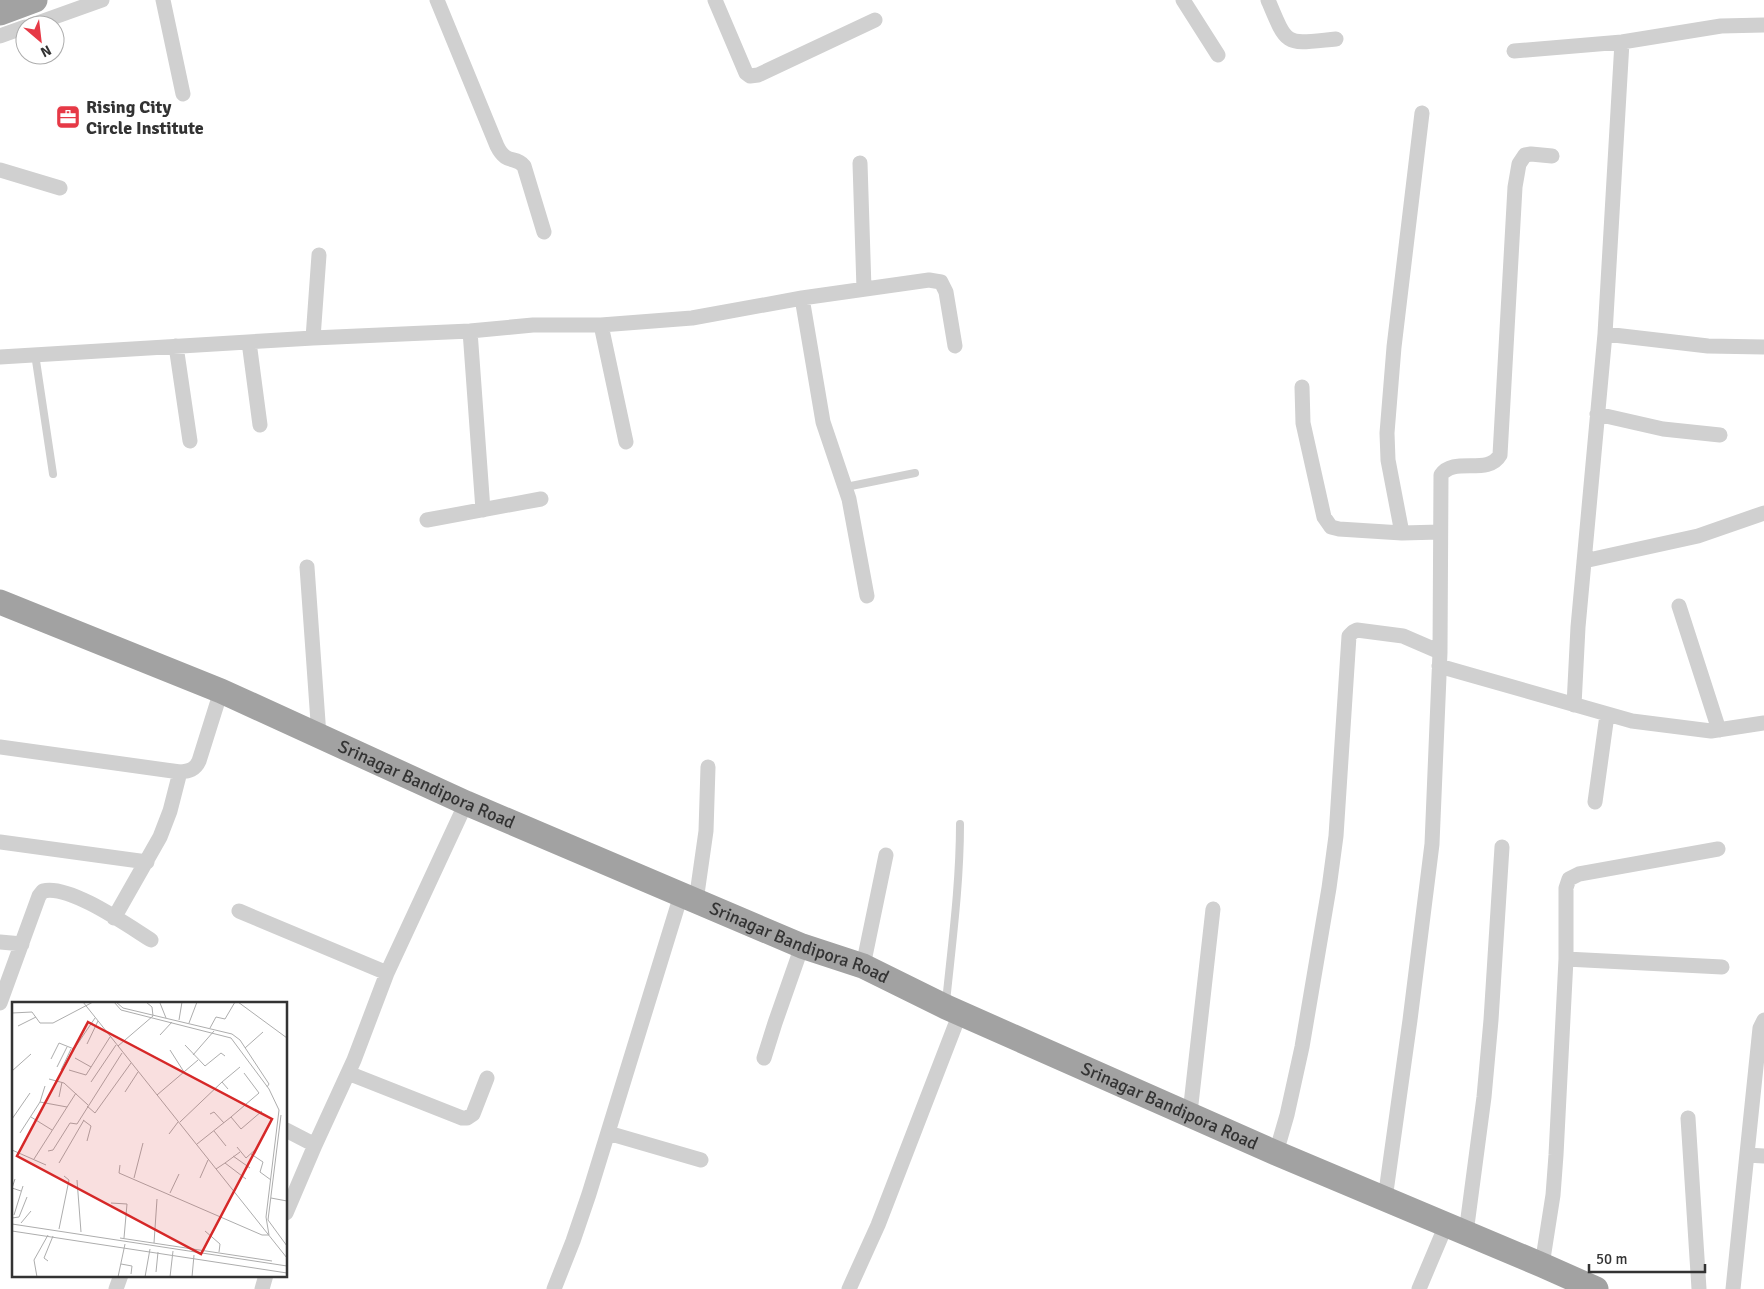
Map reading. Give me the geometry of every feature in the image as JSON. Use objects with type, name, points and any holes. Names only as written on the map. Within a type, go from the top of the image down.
[{"type":"highway","points":[[0,13],[35,0]]},
{"type":"highway","name":"Srinagar Bandipora Road","points":[[0,602],[221,691],[466,803],[688,898],[802,946],[863,966],[953,1010],[1190,1113],[1276,1153],[1596,1289]]},
{"type":"street","points":[[60,15],[102,0]]},
{"type":"street","points":[[163,0],[184,94]]},
{"type":"street","points":[[437,0],[499,151],[506,158],[521,162],[524,166],[544,232]]},
{"type":"street","points":[[715,0],[746,73],[750,76],[758,75],[875,20]]},
{"type":"street","points":[[1183,0],[1218,55]]},
{"type":"street","points":[[1268,0],[1278,25],[1287,39],[1298,43],[1336,40]]},
{"type":"street","points":[[1514,50],[1622,42],[1721,26],[1764,25]]},
{"type":"street","points":[[0,36],[15,31]]},
{"type":"street","points":[[1574,705],[1578,627],[1604,334],[1622,42]]},
{"type":"street","points":[[1402,533],[1388,460],[1387,433],[1394,346],[1422,113]]},
{"type":"street","points":[[1385,1199],[1432,844],[1439,659],[1441,475],[1451,467],[1490,464],[1500,455],[1515,186],[1519,164],[1525,155],[1552,156]]},
{"type":"street","points":[[860,163],[864,290]]},
{"type":"street","points":[[0,170],[60,188]]},
{"type":"street","points":[[313,338],[319,255]]},
{"type":"street","points":[[0,357],[313,338],[470,331],[533,325],[601,324],[692,318],[802,298],[929,280],[941,282],[946,292],[955,346]]},
{"type":"street","points":[[802,298],[823,422],[846,487],[867,596]]},
{"type":"street","points":[[601,324],[626,442]]},
{"type":"street","points":[[470,331],[483,510]]},
{"type":"street","points":[[1604,334],[1708,346],[1764,347]]},
{"type":"street","points":[[249,342],[260,425]]},
{"type":"street","points":[[176,346],[190,441]]},
{"type":"street","points":[[1302,387],[1303,423],[1326,522],[1330,527],[1402,533],[1440,532]]},
{"type":"street","points":[[1597,414],[1663,430],[1720,435]]},
{"type":"street","points":[[427,520],[541,499]]},
{"type":"street","points":[[1584,561],[1698,536],[1764,513]]},
{"type":"street","points":[[307,567],[319,736]]},
{"type":"street","points":[[1679,606],[1718,730]]},
{"type":"street","points":[[1276,1153],[1287,1115],[1302,1047],[1329,888],[1336,836],[1349,636],[1353,632],[1357,630],[1395,635],[1413,640],[1439,659],[1607,715],[1666,726],[1702,730],[1718,730],[1764,723]]},
{"type":"street","points":[[0,747],[180,772],[191,770],[198,764],[221,691]]},
{"type":"street","points":[[1595,802],[1607,715]]},
{"type":"street","points":[[554,1289],[573,1242],[688,898],[706,831],[708,767]]},
{"type":"street","points":[[114,918],[160,838],[170,811],[180,772]]},
{"type":"street","points":[[288,1208],[348,1073],[387,973],[466,803]]},
{"type":"street","points":[[0,842],[147,862]]},
{"type":"street","points":[[1418,1289],[1456,1229],[1484,1097],[1502,847]]},
{"type":"street","points":[[1542,1265],[1553,1194],[1566,959],[1566,888],[1569,879],[1573,876],[1718,848]]},
{"type":"street","points":[[863,966],[886,855]]},
{"type":"street","points":[[0,1003],[39,896],[45,890],[60,891],[73,895],[151,940]]},
{"type":"street","points":[[1190,1113],[1213,908]]},
{"type":"street","points":[[239,911],[387,973]]},
{"type":"street","points":[[0,942],[22,944]]},
{"type":"street","points":[[764,1058],[802,946]]},
{"type":"street","points":[[1566,959],[1722,967]]},
{"type":"street","points":[[849,1289],[878,1225],[953,1010]]},
{"type":"street","points":[[1733,1289],[1760,1028],[1764,1020]]},
{"type":"street","points":[[348,1073],[462,1118],[467,1118],[473,1114],[487,1078]]},
{"type":"street","points":[[1688,1118],[1699,1289]]},
{"type":"street","points":[[288,1131],[315,1145]]},
{"type":"street","points":[[608,1133],[701,1160]]},
{"type":"street","points":[[1747,1155],[1764,1156]]},
{"type":"street","points":[[116,1289],[121,1276]]},
{"type":"street","points":[[262,1289],[266,1276]]},
{"type":"lane","points":[[35,354],[53,474]]},
{"type":"lane","points":[[846,487],[915,473]]},
{"type":"lane","points":[[953,1010],[960,824]]},
{"type":"place","name":"Rising City Circle Institute","points":[[68,117]]}]
